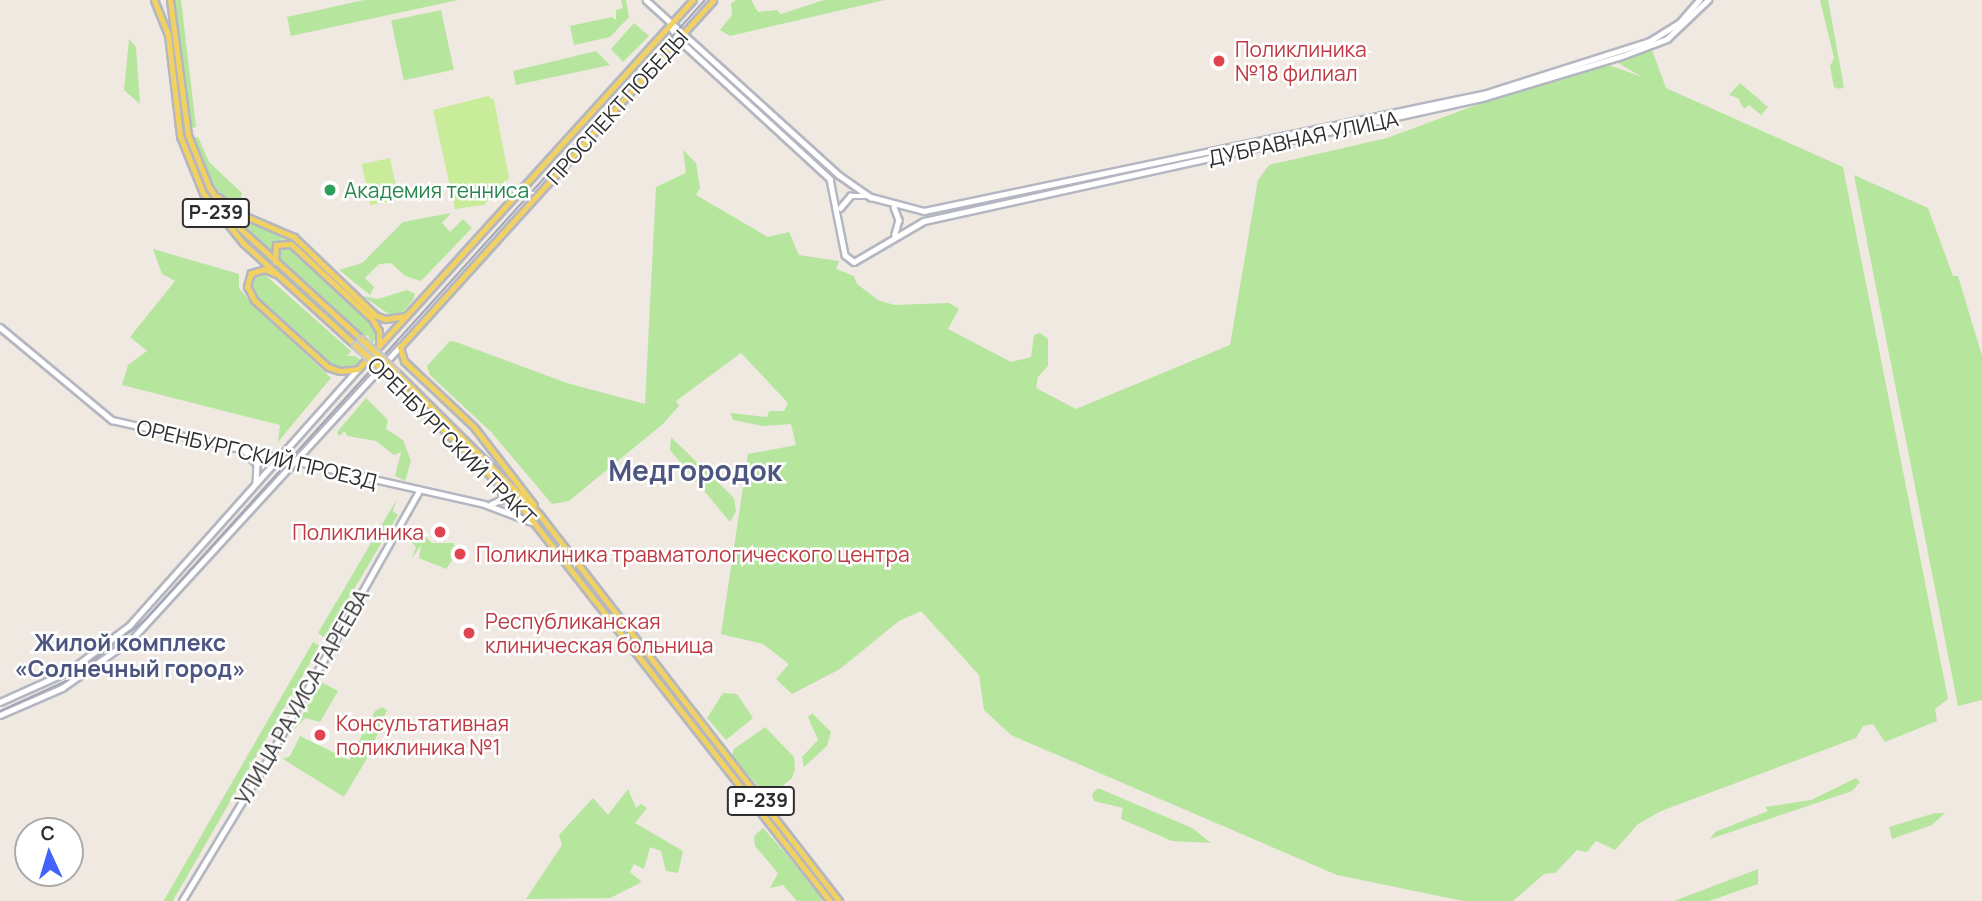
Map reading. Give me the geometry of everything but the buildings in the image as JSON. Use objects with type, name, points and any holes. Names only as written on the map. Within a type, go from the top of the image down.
[{"type":"main road","name":"ОРЕНБУРГСКИЙ ТРАКТ","points":[[155,0],[168,35],[180,136],[196,180],[214,210],[276,274],[390,377],[501,484],[541,530],[830,901]]},
{"type":"main road","name":"ОРЕНБУРГСКИЙ ТРАКТ","points":[[170,0],[188,135],[209,187],[233,222],[395,371],[539,514],[839,901]]},
{"type":"main road","name":"ПРОСПЕКТ ПОБЕДЫ","points":[[358,369],[693,0]]},
{"type":"main road","name":"ПРОСПЕКТ ПОБЕДЫ","points":[[400,347],[713,0]]},
{"type":"main road","points":[[180,136],[188,135]]},
{"type":"main road","points":[[209,187],[237,213],[294,237],[375,315],[385,319],[406,316]]},
{"type":"main road","points":[[277,265],[274,248],[291,244],[372,319],[379,331],[379,346]]},
{"type":"main road","points":[[276,274],[265,269],[251,274],[247,286],[254,300],[328,367],[340,371],[358,369]]},
{"type":"main road","points":[[400,347],[404,361],[482,437],[539,514]]},
{"type":"street","points":[[646,0],[670,25]]},
{"type":"street","name":"ДУБРАВНАЯ УЛИЦА","points":[[670,25],[678,39],[822,169],[835,191],[845,255],[851,261],[864,259],[892,238],[924,221],[1482,98],[1640,51],[1670,37],[1697,3],[1706,0]]},
{"type":"street","name":"ДУБРАВНАЯ УЛИЦА","points":[[670,25],[683,33],[839,175],[871,197],[916,211],[951,209],[1220,154]]},
{"type":"street","points":[[723,80],[729,74]]},
{"type":"street","points":[[839,212],[850,196],[871,197]]},
{"type":"street","points":[[891,204],[899,220],[892,238]]},
{"type":"street","name":"ОРЕНБУРГСКИЙ ПРОЕЗД","points":[[0,327],[106,418],[484,504],[523,516],[541,530]]},
{"type":"street","name":"ПРОСПЕКТ ПОБЕДЫ","points":[[0,715],[62,688],[120,650],[296,463],[400,347]]},
{"type":"street","name":"ПРОСПЕКТ ПОБЕДЫ","points":[[0,702],[37,689],[101,651],[130,626],[358,369]]},
{"type":"street","points":[[245,451],[257,464],[255,486]]},
{"type":"street","points":[[484,504],[501,500],[501,484]]},
{"type":"street","name":"УЛИЦА РАУИСА ГАРЕЕВА","points":[[182,901],[270,756],[419,491]]},
{"type":"street","points":[[214,533],[222,541]]},
{"type":"green space","points":[[175,0],[181,0],[196,127],[191,128]]},
{"type":"green space","points":[[364,0],[458,0],[291,36],[287,17]]},
{"type":"green space","points":[[621,0],[626,0],[629,17],[610,37],[574,45],[570,26],[612,17],[616,20],[616,10],[623,8]]},
{"type":"green space","points":[[736,0],[751,0],[758,12],[777,10],[781,14],[824,0],[885,0],[730,36],[720,30],[732,15],[731,4]]},
{"type":"green space","points":[[1820,0],[1828,0],[1844,87],[1840,89],[1834,87],[1830,66],[1834,58]]},
{"type":"green space","points":[[441,10],[454,70],[404,80],[391,21]]},
{"type":"green space","points":[[634,23],[649,36],[623,62],[611,49]]},
{"type":"green space","points":[[129,39],[136,47],[140,104],[124,90]]},
{"type":"green space","points":[[1652,50],[1666,88],[1843,167],[1948,699],[1935,709],[1937,721],[1885,742],[1873,724],[1863,726],[1856,738],[1661,811],[1638,824],[1615,850],[1596,841],[1587,852],[1577,850],[1555,873],[1544,874],[1513,901],[1463,901],[1337,875],[1011,735],[984,710],[979,675],[921,611],[899,621],[840,669],[792,694],[776,679],[789,664],[763,644],[721,634],[748,454],[796,445],[791,424],[763,426],[733,420],[730,413],[767,417],[769,411],[784,411],[788,403],[741,353],[676,401],[679,406],[664,423],[569,501],[552,504],[491,432],[430,375],[427,366],[450,341],[456,342],[567,383],[645,404],[656,187],[686,173],[683,150],[696,163],[700,188],[696,195],[768,237],[789,232],[799,255],[839,261],[836,269],[854,276],[857,284],[878,300],[894,305],[949,303],[959,309],[948,329],[1011,362],[1031,357],[1034,335],[1040,333],[1048,339],[1048,366],[1038,377],[1036,388],[1076,409],[1230,345],[1258,180],[1269,165],[1387,138],[1495,98],[1606,64],[1642,77],[1615,61]]},
{"type":"green space","points":[[596,51],[610,65],[516,85],[513,71]]},
{"type":"green space","points":[[1740,83],[1768,107],[1761,115],[1749,105],[1744,109],[1738,98],[1729,95]]},
{"type":"green space","points":[[488,96],[494,100],[509,178],[484,205],[455,209],[433,110]]},
{"type":"green space","points":[[198,137],[209,162],[242,193],[239,205],[225,200],[209,177],[193,138]]},
{"type":"green space","points":[[390,158],[399,199],[370,205],[362,164]]},
{"type":"green space","points":[[1854,175],[1928,208],[1953,276],[1958,276],[1982,356],[1982,700],[1958,706]]},
{"type":"green space","points":[[222,204],[287,235],[299,247],[282,239],[268,252]]},
{"type":"green space","points":[[451,213],[442,223],[450,232],[463,219],[472,228],[421,281],[405,276],[391,263],[379,264],[365,278],[374,287],[370,295],[339,270],[362,263],[403,222]]},
{"type":"green space","points":[[288,244],[374,323],[377,336],[372,345],[368,335],[365,337],[279,259],[278,247]]},
{"type":"green space","points":[[153,249],[239,274],[239,288],[251,303],[331,378],[278,442],[280,425],[122,385],[128,365],[147,351],[130,337],[175,281],[162,274]]},
{"type":"green space","points":[[262,272],[351,351],[347,356],[356,356],[360,360],[357,364],[340,369],[329,364],[253,293],[252,278]]},
{"type":"green space","points":[[407,290],[415,294],[413,300],[403,312],[390,315],[363,296],[378,299]]},
{"type":"green space","points":[[366,398],[388,420],[386,429],[403,440],[411,461],[405,481],[395,476],[401,452],[394,455],[376,441],[347,436],[345,431],[339,436],[337,432]]},
{"type":"green space","points":[[671,437],[734,498],[736,511],[730,522],[670,450]]},
{"type":"green space","points":[[397,499],[393,511],[398,515],[325,638],[318,633]]},
{"type":"green space","points":[[419,531],[432,543],[453,543],[458,552],[446,569],[419,558],[421,545],[412,558],[416,547],[408,539]]},
{"type":"green space","points":[[313,642],[320,646],[173,901],[164,901]]},
{"type":"green space","points":[[321,682],[338,691],[320,722],[305,718],[294,730]]},
{"type":"green space","points":[[723,693],[737,694],[753,718],[726,740],[707,718]]},
{"type":"green space","points":[[382,707],[387,710],[369,755],[344,797],[283,759],[290,756],[300,736],[349,760],[375,711]]},
{"type":"green space","points":[[812,713],[831,732],[827,746],[804,767],[802,757],[818,740],[808,717]]},
{"type":"green space","points":[[765,727],[794,757],[795,769],[792,778],[768,798],[732,756],[734,749]]},
{"type":"green space","points":[[1856,778],[1860,782],[1852,791],[1710,839],[1715,832],[1768,811],[1765,807],[1811,800]]},
{"type":"green space","points":[[1098,788],[1192,828],[1211,843],[1172,841],[1121,819],[1123,808],[1094,801],[1092,794]]},
{"type":"green space","points":[[628,789],[636,808],[641,804],[647,808],[635,823],[683,851],[678,873],[666,871],[661,851],[650,847],[644,869],[634,864],[630,872],[642,882],[610,898],[526,899],[562,845],[559,835],[593,798],[608,815]]},
{"type":"green space","points":[[1935,813],[1945,813],[1932,825],[1892,839],[1889,827]]},
{"type":"green space","points":[[763,828],[824,901],[797,901],[783,885],[770,888],[778,873],[755,846],[754,836]]},
{"type":"green space","points":[[1758,869],[1758,884],[1709,901],[1674,901]]},
{"type":"tram line","points":[[0,711],[68,680],[145,620],[705,0]]},
{"type":"place","name":"Поликлиника №18 филиал","points":[[1219,61]]},
{"type":"place","name":"Академия тенниса","points":[[330,190]]},
{"type":"place","name":"Поликлиника","points":[[440,532]]},
{"type":"place","name":"Поликлиника травматологического центра","points":[[460,554]]},
{"type":"place","name":"Республиканская клиническая больница","points":[[469,633]]},
{"type":"place","name":"Консультативная поликлиника №1","points":[[320,735]]},
{"type":"district","name":"Медгородок","points":[[695,470]]},
{"type":"district","name":"Жилой комплекс «Солнечный город»","points":[[130,655]]}]
